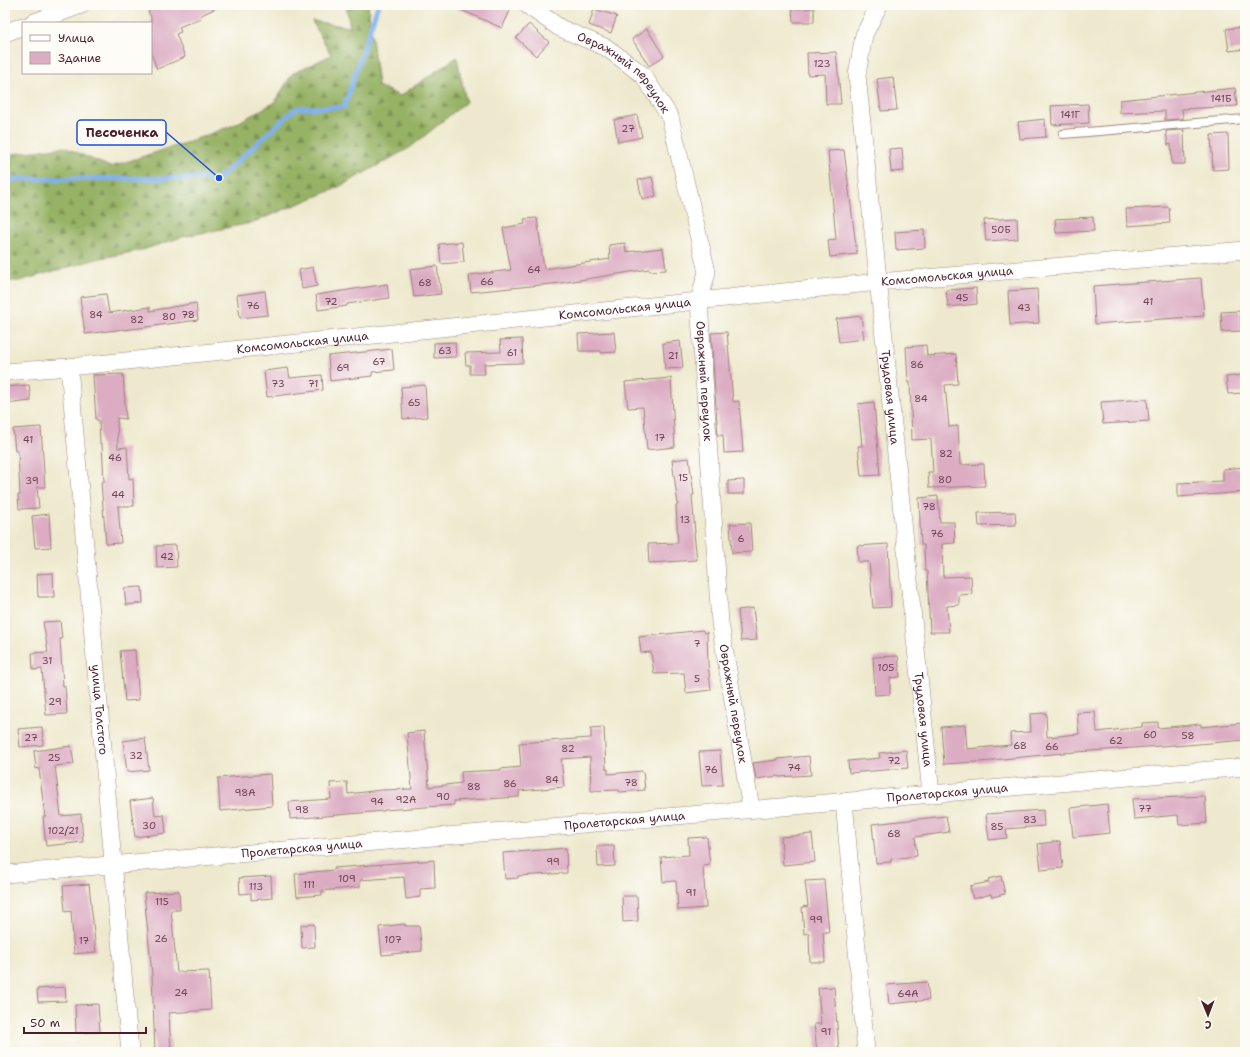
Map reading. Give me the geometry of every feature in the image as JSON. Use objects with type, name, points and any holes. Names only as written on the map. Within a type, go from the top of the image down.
[{"type":"street","points":[[35,22],[82,5]]},
{"type":"street","name":"Овражный переулок","points":[[527,5],[560,28],[607,48],[643,75],[670,117],[707,272],[699,301],[720,623],[751,809]]},
{"type":"street","name":"Трудовая улица","points":[[879,5],[864,35],[857,75],[931,794]]},
{"type":"street","points":[[5,33],[22,26]]},
{"type":"street","name":"Комсомольская улица","points":[[5,372],[69,367],[879,282],[1245,250]]},
{"type":"street","name":"улица Толстого","points":[[69,367],[130,1052]]},
{"type":"street","name":"Пролетарская улица","points":[[5,874],[1245,767]]},
{"type":"street","points":[[844,801],[866,1052]]},
{"type":"lane","points":[[1063,134],[1245,119]]},
{"type":"green space","points":[[346,5],[368,5],[378,86],[400,96],[457,57],[466,102],[411,147],[335,189],[251,223],[182,237],[142,250],[97,259],[19,281],[5,281],[5,155],[64,147],[110,167],[188,142],[234,125],[275,102],[292,74],[331,55],[312,21],[350,27]]},
{"type":"building","points":[[163,5],[222,5],[200,16],[201,18],[179,27],[181,32],[176,34],[185,57],[157,69],[152,56],[152,22],[148,11]]},
{"type":"building","points":[[450,5],[498,5],[510,11],[502,28]]},
{"type":"building","points":[[814,8],[814,22],[793,22],[792,9]]},
{"type":"building","points":[[594,9],[617,16],[611,33],[589,25]]},
{"type":"building","points":[[529,24],[549,42],[536,56],[516,38]]},
{"type":"building","points":[[1244,27],[1245,49],[1229,51],[1226,29]]},
{"type":"building","points":[[647,29],[664,56],[649,66],[632,39]]},
{"type":"building","points":[[836,52],[841,104],[826,104],[825,74],[808,75],[807,53]]},
{"type":"building","points":[[893,77],[897,110],[881,111],[877,79]]},
{"type":"building","points":[[1235,88],[1237,106],[1182,109],[1183,119],[1165,120],[1165,111],[1120,113],[1120,100]]},
{"type":"building","points":[[1088,104],[1089,123],[1052,125],[1051,106]]},
{"type":"building","points":[[637,115],[642,137],[618,142],[614,120]]},
{"type":"building","points":[[1045,119],[1046,137],[1020,139],[1018,122]]},
{"type":"building","points":[[1184,130],[1185,164],[1172,164],[1171,144],[1168,145],[1166,131]]},
{"type":"building","points":[[1228,134],[1229,169],[1213,170],[1211,135]]},
{"type":"building","points":[[902,148],[904,171],[891,172],[889,149]]},
{"type":"building","points":[[844,150],[857,254],[830,257],[828,240],[836,239],[828,151]]},
{"type":"building","points":[[652,177],[656,196],[642,199],[638,180]]},
{"type":"building","points":[[1169,207],[1170,223],[1127,226],[1126,209]]},
{"type":"building","points":[[1093,217],[1094,231],[1056,233],[1055,219]]},
{"type":"building","points":[[537,218],[544,269],[610,259],[609,245],[625,243],[626,252],[663,248],[666,270],[650,271],[649,269],[561,283],[471,292],[469,275],[511,270],[503,228],[525,224],[524,219]]},
{"type":"building","points":[[1017,218],[1018,239],[986,241],[984,220]]},
{"type":"building","points":[[924,230],[925,248],[896,250],[895,232]]},
{"type":"building","points":[[462,242],[464,262],[441,264],[439,244]]},
{"type":"building","points":[[437,266],[441,294],[414,297],[410,269]]},
{"type":"building","points":[[313,267],[317,286],[302,289],[299,270]]},
{"type":"building","points":[[1201,278],[1204,316],[1095,324],[1093,286]]},
{"type":"building","points":[[387,284],[389,298],[318,310],[316,295]]},
{"type":"building","points":[[976,288],[977,304],[948,307],[946,290]]},
{"type":"building","points":[[1037,289],[1039,323],[1010,325],[1008,291]]},
{"type":"building","points":[[265,291],[268,315],[240,318],[237,295]]},
{"type":"building","points":[[106,294],[109,313],[150,307],[150,311],[196,303],[198,320],[85,334],[80,297]]},
{"type":"building","points":[[1240,311],[1241,331],[1222,332],[1221,312]]},
{"type":"building","points":[[861,316],[864,339],[839,342],[836,319]]},
{"type":"building","points":[[614,332],[616,352],[601,353],[601,351],[579,351],[578,334]]},
{"type":"building","points":[[727,332],[733,402],[739,401],[743,452],[724,453],[723,435],[718,436],[711,333]]},
{"type":"building","points":[[522,339],[523,363],[484,364],[485,374],[470,374],[470,365],[466,365],[465,353],[501,352],[500,340]]},
{"type":"building","points":[[680,341],[683,368],[665,369],[663,343]]},
{"type":"building","points":[[455,342],[456,357],[434,358],[434,343]]},
{"type":"building","points":[[926,345],[927,356],[956,354],[958,384],[945,385],[949,427],[958,426],[960,465],[984,464],[985,486],[929,488],[928,472],[933,472],[931,439],[912,440],[910,382],[908,382],[906,347]]},
{"type":"building","points":[[392,349],[394,370],[372,372],[372,376],[330,381],[328,356]]},
{"type":"building","points":[[288,368],[290,378],[322,375],[323,390],[267,397],[264,371]]},
{"type":"building","points":[[123,374],[126,419],[117,418],[118,448],[127,447],[129,479],[133,478],[134,506],[118,506],[121,543],[106,544],[101,482],[104,482],[102,444],[100,444],[99,420],[96,420],[93,375]]},
{"type":"building","points":[[1242,375],[1243,393],[1228,394],[1226,377]]},
{"type":"building","points":[[671,378],[675,447],[647,450],[643,407],[628,408],[625,382]]},
{"type":"building","points":[[29,385],[31,401],[5,404],[5,387]]},
{"type":"building","points":[[425,385],[427,417],[403,419],[401,387]]},
{"type":"building","points":[[1147,399],[1149,421],[1103,424],[1101,402]]},
{"type":"building","points":[[874,402],[880,475],[861,476],[858,446],[862,446],[858,404]]},
{"type":"building","points":[[41,427],[45,487],[37,487],[39,508],[19,509],[18,495],[20,495],[18,451],[15,451],[13,429]]},
{"type":"building","points":[[689,458],[694,495],[692,495],[697,560],[649,563],[648,544],[678,543],[676,505],[678,505],[672,460]]},
{"type":"building","points":[[1245,467],[1245,492],[1178,497],[1178,483],[1223,481],[1223,469]]},
{"type":"building","points":[[744,480],[744,494],[728,494],[728,481]]},
{"type":"building","points":[[938,496],[940,522],[954,522],[955,543],[942,544],[943,577],[971,576],[972,594],[959,595],[959,605],[947,606],[949,632],[930,632],[927,571],[925,571],[924,545],[921,545],[919,498]]},
{"type":"building","points":[[1015,512],[1016,525],[979,526],[978,513]]},
{"type":"building","points":[[49,514],[51,547],[35,548],[32,516]]},
{"type":"building","points":[[750,523],[752,552],[732,553],[730,524]]},
{"type":"building","points":[[888,544],[891,607],[873,608],[869,562],[858,562],[857,546]]},
{"type":"building","points":[[176,545],[177,567],[157,568],[156,546]]},
{"type":"building","points":[[53,573],[54,597],[38,597],[37,574]]},
{"type":"building","points":[[142,587],[143,603],[126,605],[124,588]]},
{"type":"building","points":[[753,608],[757,640],[741,641],[738,610]]},
{"type":"building","points":[[60,621],[63,686],[65,686],[67,714],[46,715],[42,669],[33,670],[32,653],[48,652],[43,622]]},
{"type":"building","points":[[703,630],[704,633],[707,632],[708,664],[711,690],[686,693],[684,673],[654,674],[651,652],[641,653],[639,637]]},
{"type":"building","points":[[135,650],[139,700],[125,701],[120,651]]},
{"type":"building","points":[[898,656],[900,677],[890,678],[890,694],[875,695],[873,657]]},
{"type":"building","points":[[1095,712],[1097,732],[1142,727],[1142,723],[1158,722],[1158,728],[1201,724],[1201,727],[1243,723],[1245,740],[1063,753],[993,760],[994,761],[944,764],[941,727],[965,725],[967,749],[1011,745],[1010,733],[1031,732],[1030,714],[1046,713],[1047,737],[1079,734],[1077,713]]},
{"type":"building","points":[[42,727],[43,745],[20,747],[18,729]]},
{"type":"building","points":[[604,727],[606,769],[608,769],[608,774],[643,771],[645,790],[620,792],[619,790],[591,791],[590,757],[561,759],[564,787],[519,791],[519,797],[454,801],[454,805],[290,819],[289,802],[331,799],[330,783],[347,782],[348,794],[381,790],[412,789],[407,733],[424,731],[429,787],[462,783],[461,772],[500,770],[521,767],[519,743],[591,738],[591,728]]},
{"type":"building","points":[[145,738],[149,770],[127,772],[123,741]]},
{"type":"building","points":[[71,746],[74,764],[55,766],[61,816],[81,814],[83,842],[46,846],[43,817],[45,817],[39,768],[36,769],[34,751]]},
{"type":"building","points":[[906,750],[908,768],[849,773],[848,761],[880,758],[879,753]]},
{"type":"building","points":[[720,751],[723,785],[702,786],[699,752]]},
{"type":"building","points":[[809,756],[811,775],[778,776],[756,779],[753,763]]},
{"type":"building","points":[[270,774],[272,806],[220,811],[218,778]]},
{"type":"building","points":[[1205,796],[1207,823],[1179,825],[1178,815],[1134,819],[1132,799]]},
{"type":"building","points":[[153,798],[155,816],[164,815],[166,833],[135,837],[130,801]]},
{"type":"building","points":[[1107,804],[1110,833],[1073,837],[1070,808]]},
{"type":"building","points":[[1043,810],[1044,826],[1006,829],[1007,838],[989,840],[986,814]]},
{"type":"building","points":[[946,816],[949,832],[915,837],[917,856],[891,859],[891,862],[876,863],[872,824]]},
{"type":"building","points":[[812,834],[815,862],[783,865],[781,837]]},
{"type":"building","points":[[707,837],[710,865],[703,866],[706,908],[678,910],[676,881],[663,882],[661,857],[689,855],[688,838]]},
{"type":"building","points":[[1060,841],[1063,868],[1041,870],[1038,844]]},
{"type":"building","points":[[597,846],[614,846],[615,866],[598,867]]},
{"type":"building","points":[[566,848],[567,873],[518,876],[518,878],[505,879],[503,853]]},
{"type":"building","points":[[434,860],[435,888],[420,889],[420,897],[406,899],[404,877],[360,880],[360,887],[322,891],[322,895],[297,897],[295,874],[334,870],[334,868]]},
{"type":"building","points":[[271,876],[272,898],[251,900],[251,893],[240,894],[239,878]]},
{"type":"building","points":[[1001,876],[1005,894],[992,897],[991,894],[973,899],[970,886],[989,882],[988,879]]},
{"type":"building","points":[[824,880],[829,932],[823,932],[825,962],[810,962],[809,933],[804,934],[802,907],[808,906],[805,881]]},
{"type":"building","points":[[89,884],[96,952],[74,954],[71,911],[65,912],[63,886]]},
{"type":"building","points":[[179,891],[180,910],[171,910],[177,972],[209,971],[211,1010],[169,1013],[171,1052],[155,1052],[152,974],[144,893]]},
{"type":"building","points":[[622,896],[637,896],[638,921],[623,922]]},
{"type":"building","points":[[314,924],[315,947],[302,948],[301,925]]},
{"type":"building","points":[[405,924],[405,926],[419,926],[422,951],[382,955],[379,927]]},
{"type":"building","points":[[927,982],[929,1000],[889,1004],[887,985]]},
{"type":"building","points":[[65,987],[66,1001],[38,1002],[37,989]]},
{"type":"building","points":[[834,987],[839,1052],[817,1052],[814,1024],[821,1024],[818,988]]},
{"type":"building","points":[[98,1004],[100,1032],[76,1033],[75,1005]]},
{"type":"waterway","points":[[5,184],[15,179],[219,178],[296,108],[344,107],[378,5]]},
{"type":"place","name":"Песоченка","points":[[219,178]]}]
